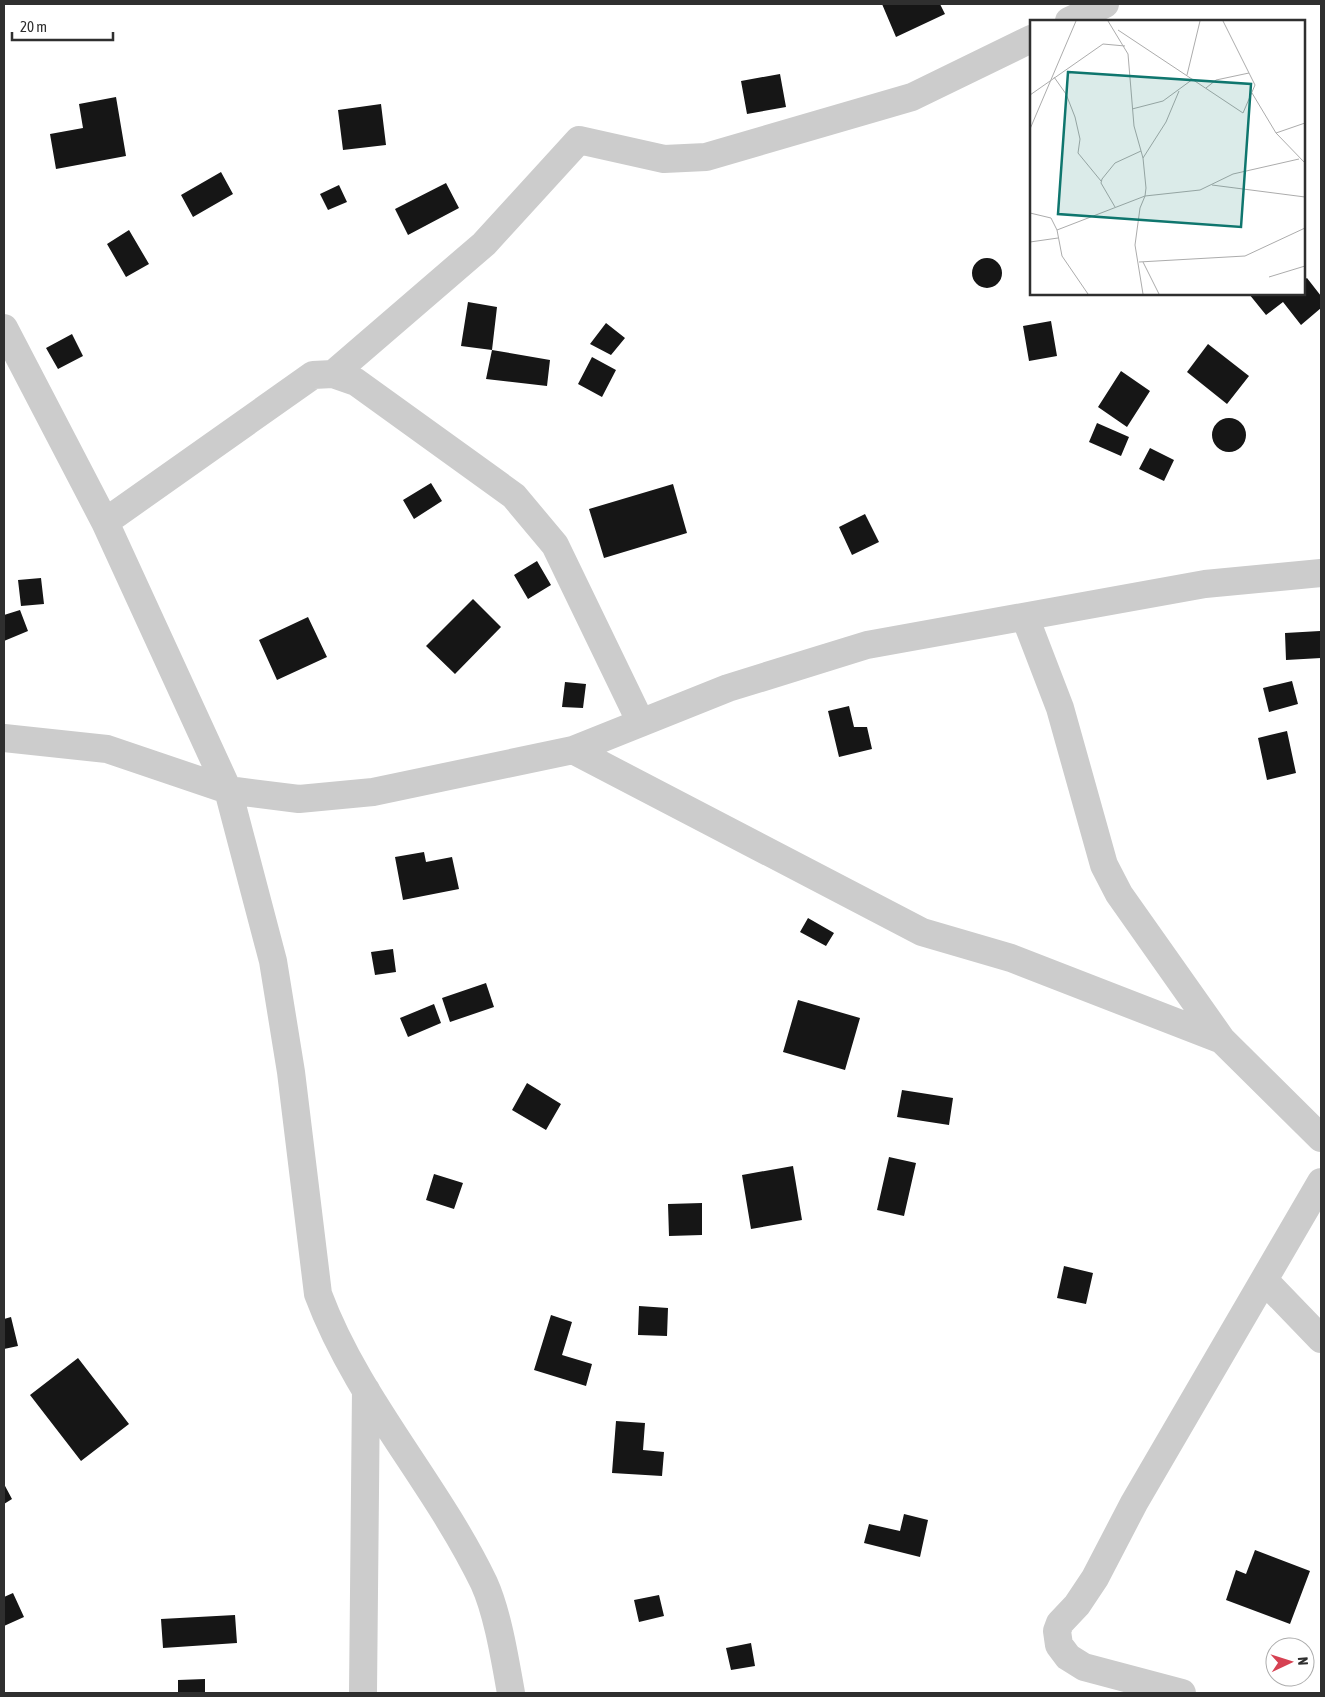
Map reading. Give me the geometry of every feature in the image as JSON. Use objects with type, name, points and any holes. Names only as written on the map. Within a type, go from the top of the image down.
[{"type":"street","points":[[1071,20],[1105,4]]},
{"type":"street","points":[[333,374],[484,244],[579,140],[664,160],[706,156],[912,97],[1030,39]]},
{"type":"street","points":[[4,328],[104,522],[228,790],[273,961],[290,1072],[318,1294],[330,1325],[366,1388],[457,1534],[485,1585],[500,1639],[511,1693]]},
{"type":"street","points":[[104,522],[313,375],[333,374],[356,382],[514,496],[555,546],[641,723]]},
{"type":"street","points":[[4,738],[107,749],[228,790],[298,799],[373,792],[573,750],[728,688],[867,645],[1205,584],[1321,573]]},
{"type":"street","points":[[1025,617],[1060,708],[1104,866],[1119,894],[1222,1040],[1321,1138]]},
{"type":"street","points":[[573,750],[922,932],[1011,958],[1222,1040]]},
{"type":"street","points":[[1182,1693],[1084,1667],[1068,1657],[1063,1651],[1059,1645],[1057,1631],[1060,1623],[1077,1605],[1095,1578],[1134,1503],[1321,1182]]},
{"type":"street","points":[[1264,1280],[1321,1339]]},
{"type":"street","points":[[363,1693],[366,1388]]},
{"type":"building","points":[[882,4],[940,4],[945,14],[896,37]]},
{"type":"building","points":[[780,74],[786,107],[747,114],[741,81]]},
{"type":"building","points":[[116,97],[126,156],[56,169],[50,134],[83,128],[79,104]]},
{"type":"building","points":[[381,104],[386,145],[343,150],[338,110]]},
{"type":"building","points":[[221,172],[233,194],[193,217],[181,195]]},
{"type":"building","points":[[446,183],[459,208],[408,235],[395,209]]},
{"type":"building","points":[[339,185],[347,202],[328,210],[320,194]]},
{"type":"building","points":[[129,230],[149,264],[126,277],[107,244]]},
{"type":"building","points":[[987,258],[998,262],[1002,273],[998,284],[987,288],[976,284],[972,273],[976,262]]},
{"type":"building","points":[[1307,278],[1321,296],[1321,308],[1301,325],[1283,302],[1266,315],[1250,295],[1305,295],[1305,279]]},
{"type":"building","points":[[468,302],[497,307],[492,350],[461,346]]},
{"type":"building","points":[[1051,321],[1057,356],[1029,361],[1023,326]]},
{"type":"building","points":[[606,323],[625,338],[611,355],[590,344]]},
{"type":"building","points":[[72,334],[83,356],[58,369],[46,348]]},
{"type":"building","points":[[1208,344],[1249,376],[1227,404],[1187,372]]},
{"type":"building","points":[[492,350],[550,360],[547,386],[486,379]]},
{"type":"building","points":[[592,357],[616,370],[602,397],[578,384]]},
{"type":"building","points":[[1121,371],[1150,391],[1127,427],[1098,407]]},
{"type":"building","points":[[1229,418],[1241,423],[1246,435],[1241,447],[1229,452],[1217,447],[1212,435],[1217,423]]},
{"type":"building","points":[[1097,423],[1129,437],[1121,456],[1089,442]]},
{"type":"building","points":[[1150,448],[1174,460],[1164,481],[1139,469]]},
{"type":"building","points":[[431,483],[442,501],[414,519],[403,500]]},
{"type":"building","points":[[673,484],[687,533],[604,558],[589,509]]},
{"type":"building","points":[[865,514],[879,542],[852,555],[839,527]]},
{"type":"building","points":[[537,561],[551,585],[528,599],[514,575]]},
{"type":"building","points":[[41,578],[44,604],[21,606],[18,580]]},
{"type":"building","points":[[473,599],[501,627],[455,674],[426,646]]},
{"type":"building","points":[[20,610],[28,631],[4,641],[4,615]]},
{"type":"building","points":[[308,617],[327,657],[277,680],[259,640]]},
{"type":"building","points":[[1320,631],[1321,658],[1286,660],[1285,633]]},
{"type":"building","points":[[1292,681],[1298,704],[1269,712],[1263,688]]},
{"type":"building","points":[[565,682],[586,684],[583,708],[562,707]]},
{"type":"building","points":[[849,706],[854,727],[867,727],[872,749],[839,757],[828,711]]},
{"type":"building","points":[[1287,731],[1296,773],[1267,780],[1258,738]]},
{"type":"building","points":[[424,852],[426,862],[452,857],[459,889],[403,900],[395,857]]},
{"type":"building","points":[[808,918],[834,933],[826,946],[800,932]]},
{"type":"building","points":[[393,949],[396,972],[375,975],[371,952]]},
{"type":"building","points":[[486,983],[494,1007],[450,1022],[442,998]]},
{"type":"building","points":[[798,1000],[860,1018],[845,1070],[783,1052]]},
{"type":"building","points":[[434,1004],[441,1023],[408,1037],[400,1018]]},
{"type":"building","points":[[527,1083],[561,1104],[546,1130],[512,1110]]},
{"type":"building","points":[[902,1090],[953,1098],[949,1125],[897,1117]]},
{"type":"building","points":[[889,1157],[916,1163],[904,1216],[877,1210]]},
{"type":"building","points":[[793,1166],[802,1220],[751,1229],[742,1175]]},
{"type":"building","points":[[434,1174],[463,1183],[454,1209],[426,1200]]},
{"type":"building","points":[[702,1203],[702,1235],[669,1236],[668,1204]]},
{"type":"building","points":[[1064,1266],[1093,1273],[1086,1304],[1057,1298]]},
{"type":"building","points":[[639,1306],[668,1308],[667,1336],[638,1335]]},
{"type":"building","points":[[551,1315],[572,1322],[562,1355],[592,1364],[586,1386],[534,1370]]},
{"type":"building","points":[[11,1317],[18,1346],[4,1349],[4,1319]]},
{"type":"building","points":[[78,1358],[129,1424],[81,1461],[30,1395]]},
{"type":"building","points":[[616,1421],[645,1423],[643,1450],[664,1452],[662,1476],[612,1473]]},
{"type":"building","points":[[4,1484],[12,1499],[4,1504]]},
{"type":"building","points":[[904,1514],[928,1520],[920,1557],[864,1543],[869,1524],[900,1531]]},
{"type":"building","points":[[1255,1550],[1310,1571],[1290,1624],[1226,1600],[1236,1570],[1246,1574]]},
{"type":"building","points":[[13,1593],[24,1617],[4,1626],[4,1597]]},
{"type":"building","points":[[659,1595],[664,1616],[639,1622],[634,1600]]},
{"type":"building","points":[[235,1615],[237,1643],[163,1648],[161,1619]]},
{"type":"building","points":[[751,1643],[755,1666],[731,1670],[726,1648]]},
{"type":"building","points":[[205,1679],[205,1693],[178,1693],[178,1680]]}]
